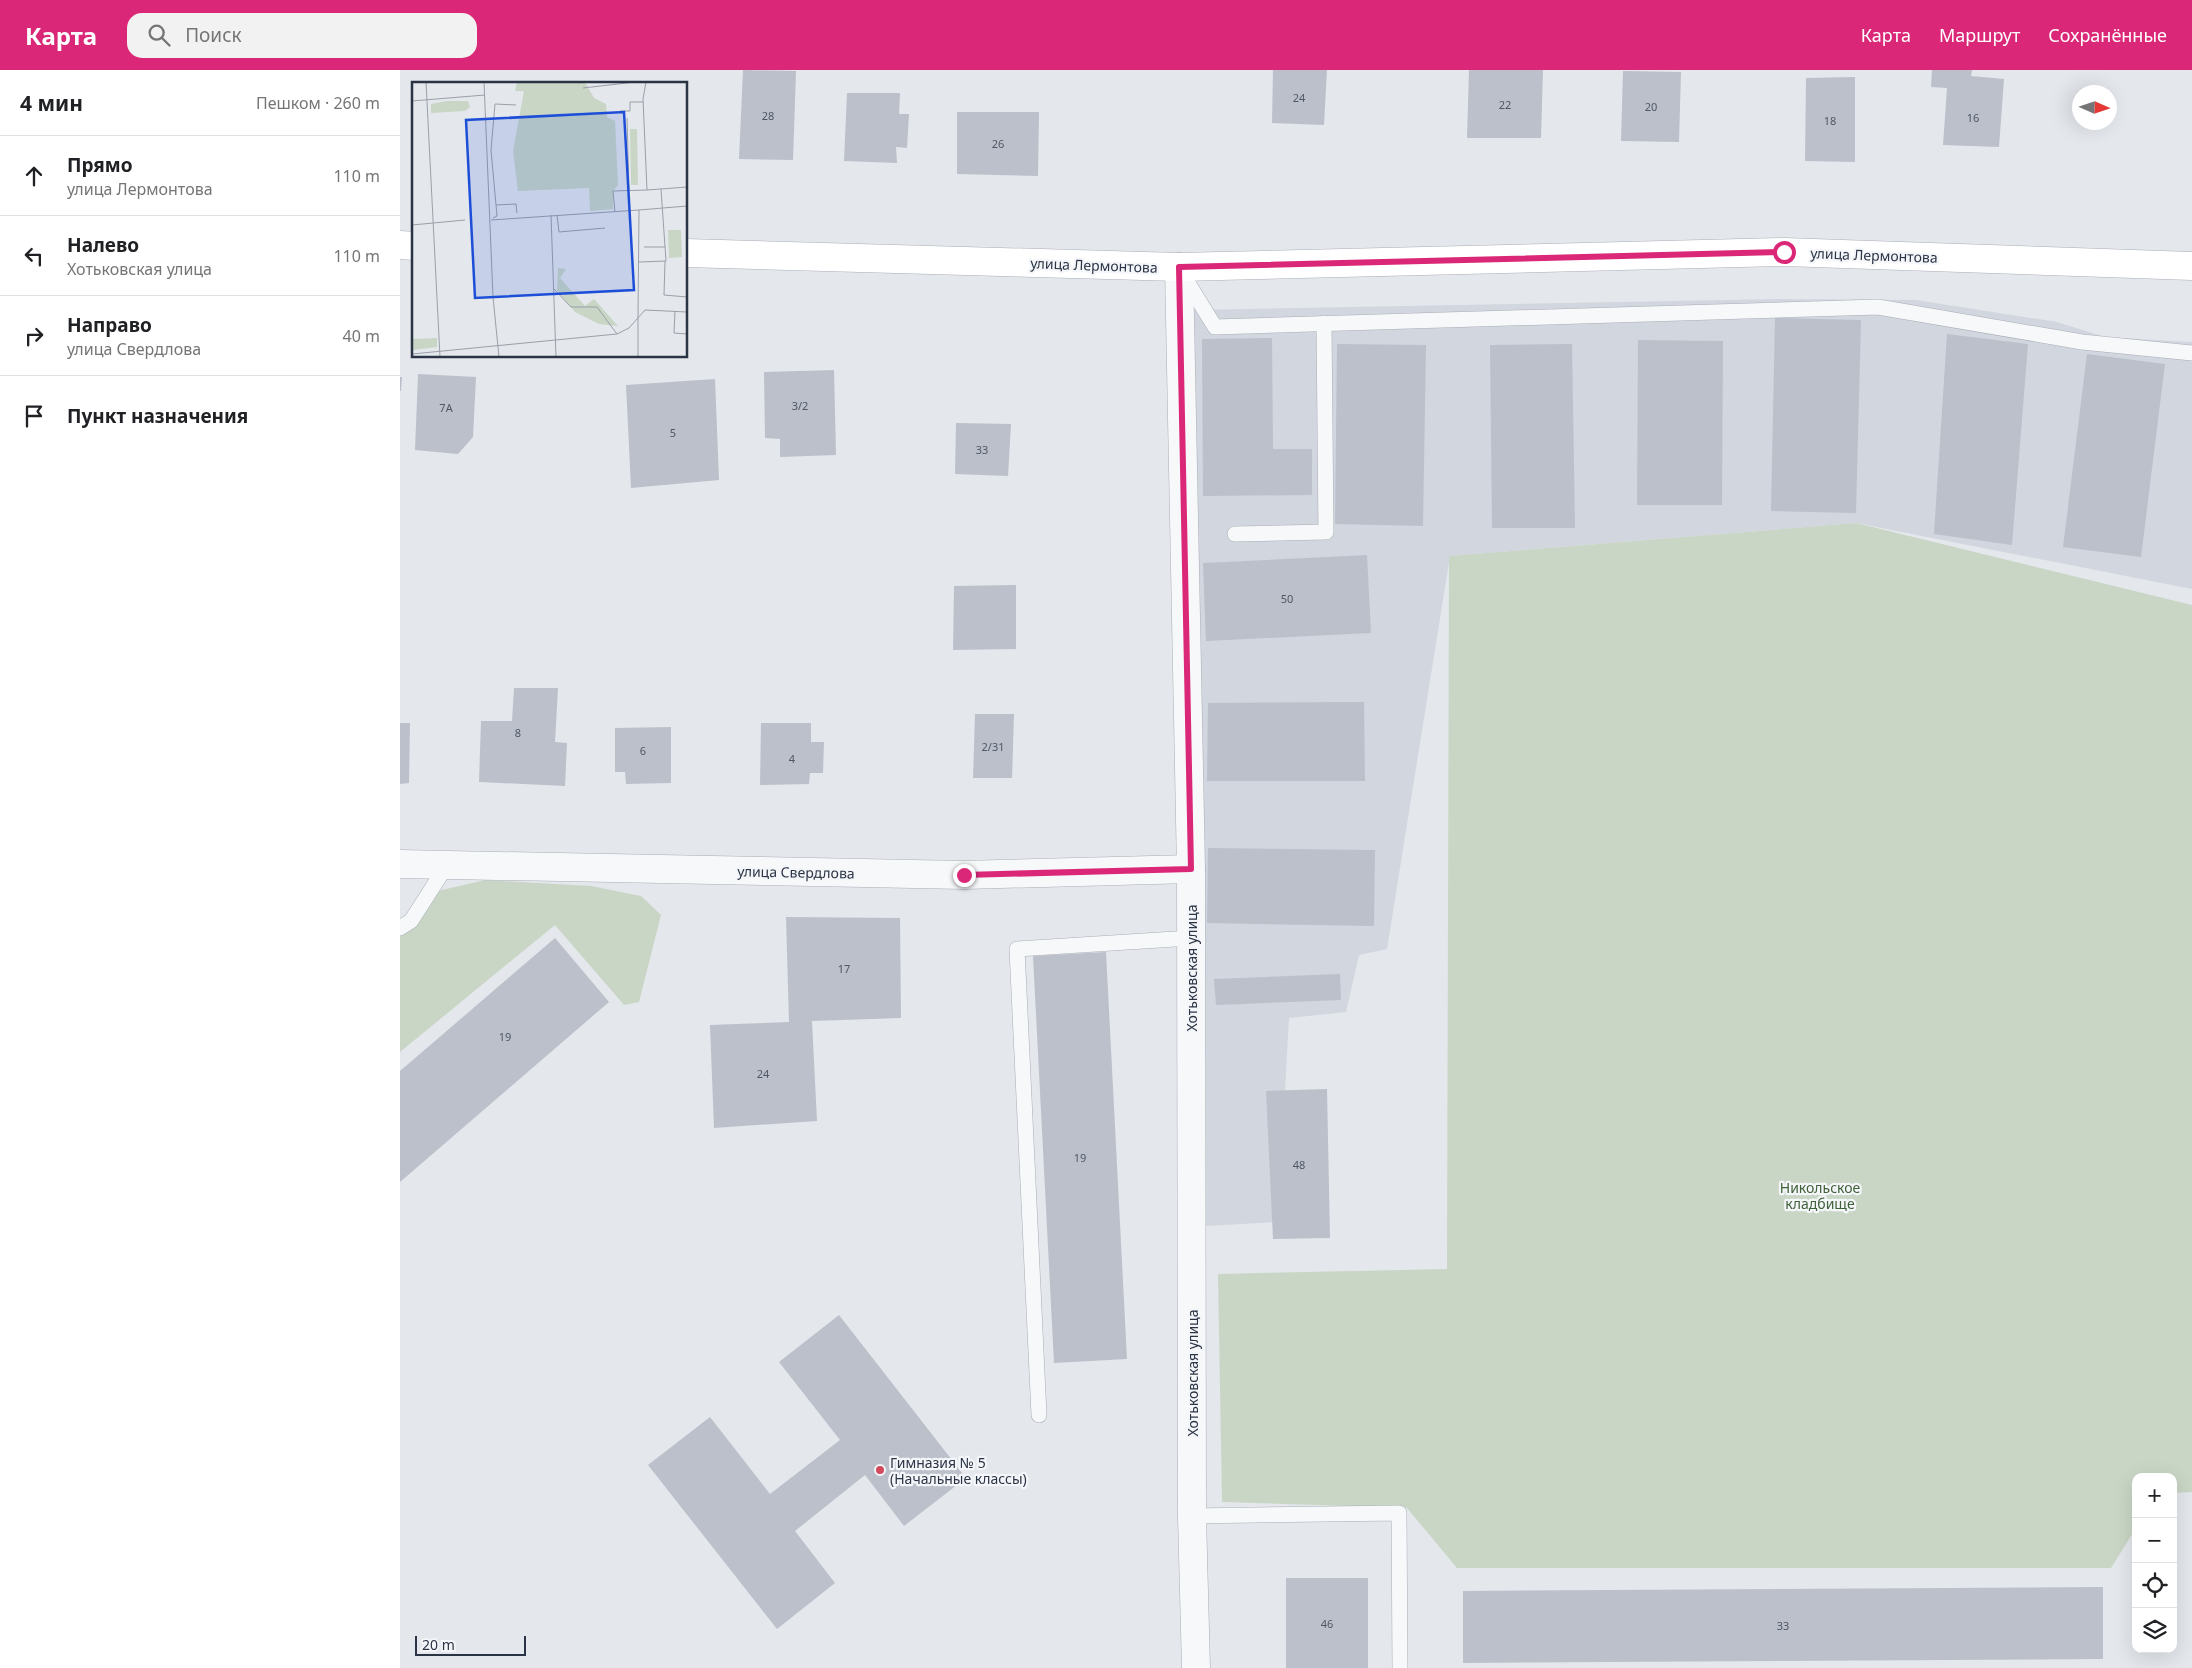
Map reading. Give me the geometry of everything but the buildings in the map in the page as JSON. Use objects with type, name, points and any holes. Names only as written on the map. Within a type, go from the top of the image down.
[{"type":"street","name":"улица Лермонтова","points":[[688,253],[1179,267],[1784,252],[2192,266]]},
{"type":"street","name":"Хотьковская улица","points":[[1179,267],[1191,869],[1192,1516],[1196,1668]]},
{"type":"street","name":"улица Свердлова","points":[[400,864],[964,875],[1191,869]]},
{"type":"lane","points":[[1179,267],[1215,326],[1878,307],[2082,342],[2192,353]]},
{"type":"lane","points":[[1235,534],[1326,532],[1324,323]]},
{"type":"lane","points":[[400,928],[411,921],[447,865]]},
{"type":"lane","points":[[1039,1416],[1017,949],[1191,938]]},
{"type":"lane","points":[[1192,1516],[1399,1514],[1400,1668]]},
{"type":"shaded area","points":[[1783,299],[1916,300],[2057,322],[2105,337],[2192,342],[2192,589],[1856,523],[1450,556],[1387,949],[1359,955],[1346,1012],[1289,1018],[1278,1222],[1206,1226],[1190,310]]},
{"type":"green space","name":"Никольское кладбище","points":[[1856,523],[2192,605],[2192,1492],[2177,1493],[2177,1473],[2132,1473],[2132,1534],[2111,1568],[1457,1568],[1407,1508],[1222,1502],[1218,1274],[1447,1269],[1449,556]]},
{"type":"green space","points":[[485,880],[591,886],[641,896],[661,915],[639,1002],[624,1005],[555,925],[400,1052],[400,932],[429,893]]},
{"type":"place","name":"Гимназия № 5 (Начальные классы)","points":[[880,1470]]},
{"type":"route","points":[[964,875],[1191,869],[1179,267],[1784,252]]}]
